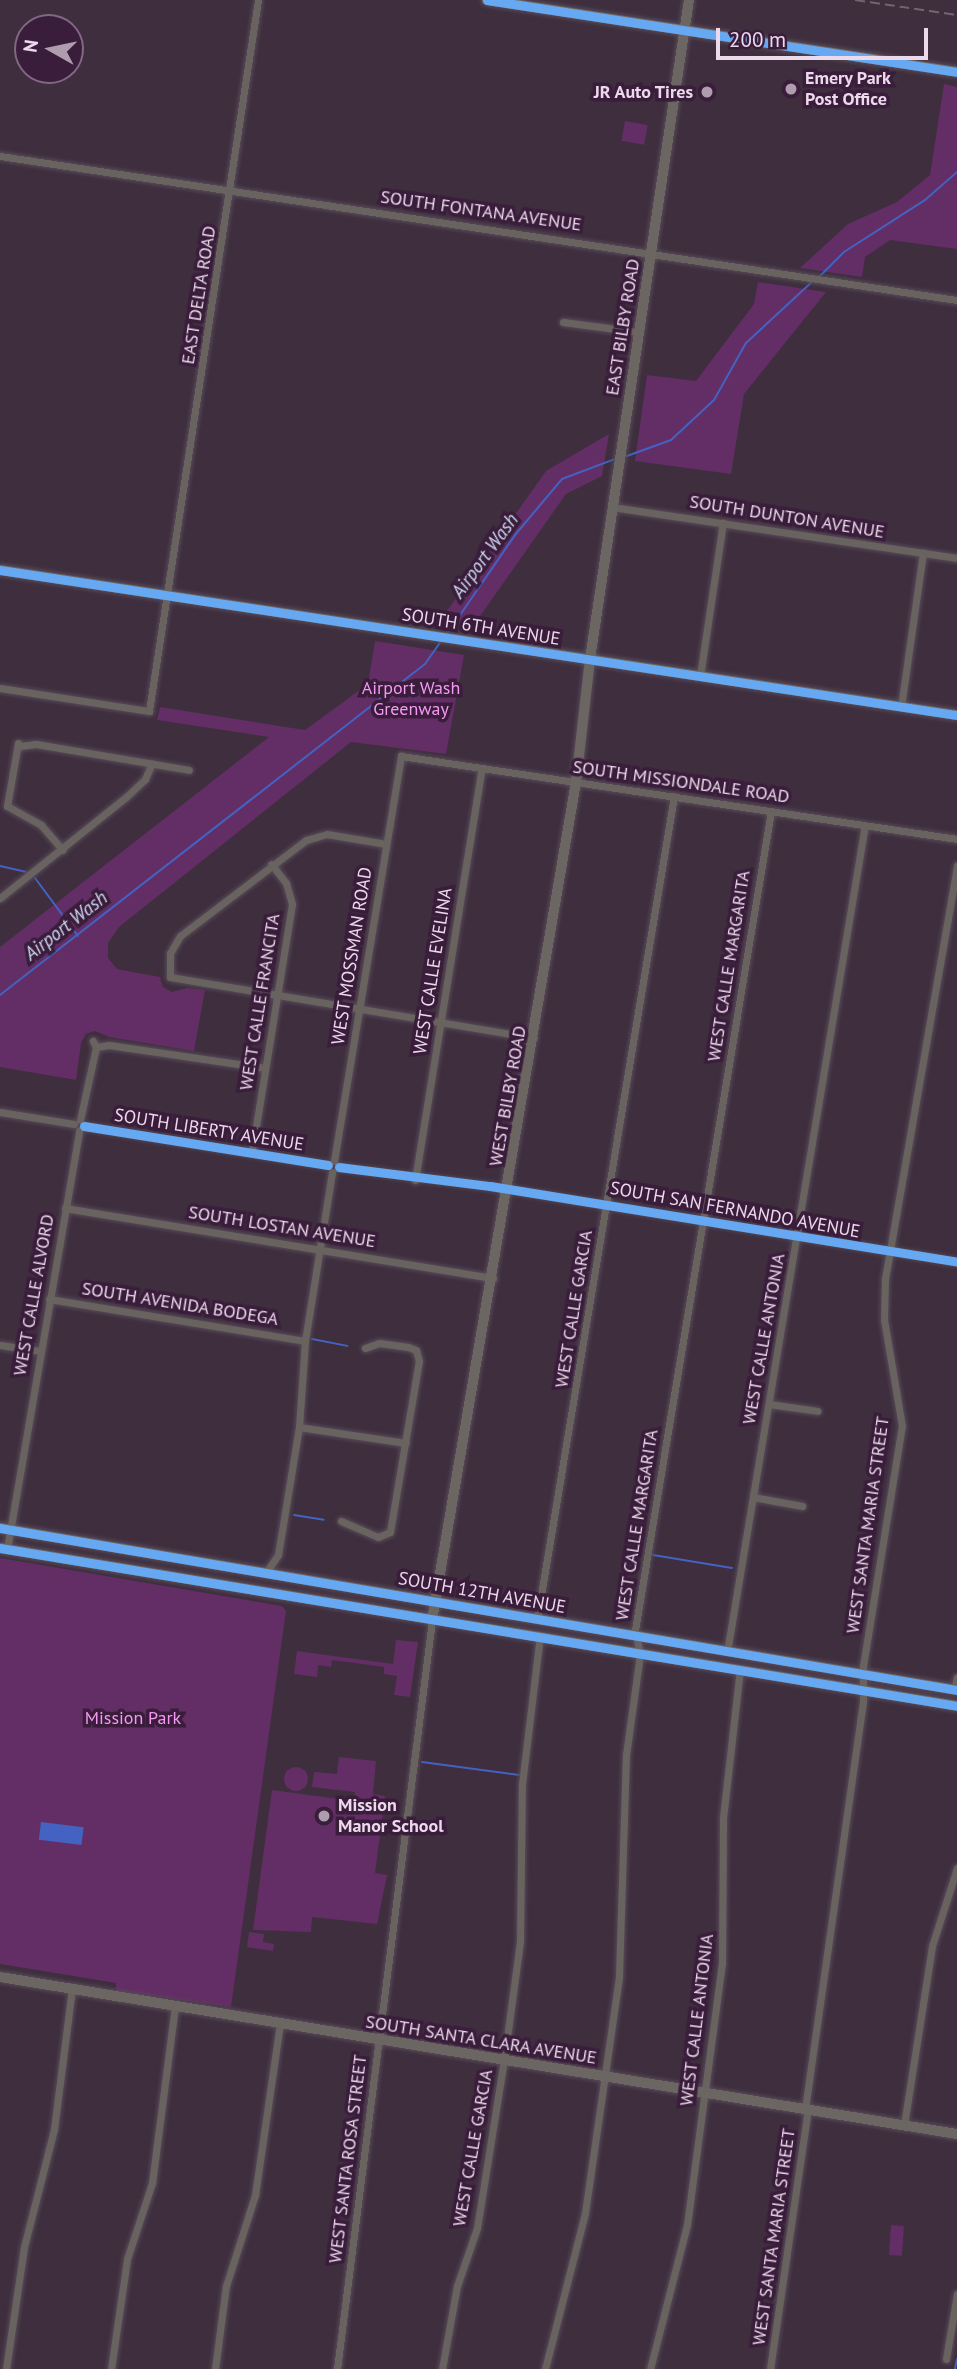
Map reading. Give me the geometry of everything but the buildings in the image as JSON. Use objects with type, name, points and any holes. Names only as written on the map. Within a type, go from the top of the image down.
[{"type":"main road","points":[[487,0],[957,72]]},
{"type":"street","name":"EAST DELTA ROAD","points":[[0,688],[149,711],[231,190],[258,0]]},
{"type":"street","name":"EAST BILBY ROAD","points":[[590,659],[689,0]]},
{"type":"street","name":"SOUTH FONTANA AVENUE","points":[[0,156],[957,300]]},
{"type":"street","points":[[563,322],[638,332]]},
{"type":"street","name":"SOUTH DUNTON AVENUE","points":[[612,507],[957,558]]},
{"type":"street","points":[[700,676],[723,523]]},
{"type":"street","points":[[901,707],[923,553]]},
{"type":"street","name":"SOUTH 6TH AVENUE","points":[[0,570],[957,715]]},
{"type":"street","name":"WEST BILBY ROAD","points":[[432,1620],[534,1038],[576,782],[590,659]]},
{"type":"street","points":[[63,850],[41,825],[6,806],[15,752],[19,744],[36,744],[189,769]]},
{"type":"street","name":"SOUTH MISSIONDALE ROAD","points":[[401,756],[957,839]]},
{"type":"street","name":"WEST MOSSMAN ROAD","points":[[278,1555],[299,1427],[305,1341],[319,1249],[401,756]]},
{"type":"street","points":[[0,898],[63,850],[145,779],[152,763]]},
{"type":"street","name":"WEST CALLE EVELINA","points":[[415,1180],[482,768]]},
{"type":"street","name":"WEST CALLE GARCIA","points":[[537,1619],[674,796]]},
{"type":"street","name":"WEST CALLE MARGARITA","points":[[545,2369],[585,2213],[619,1976],[626,1755],[640,1654],[635,1637],[771,811]]},
{"type":"street","name":"WEST CALLE ANTONIA","points":[[727,1652],[865,825]]},
{"type":"street","points":[[386,844],[316,835],[271,864],[180,936],[170,953],[171,980],[534,1038]]},
{"type":"street","name":"WEST CALLE FRANCITA","points":[[252,1151],[292,904],[286,883],[271,864]]},
{"type":"street","name":"WEST SANTA MARIA STREET","points":[[770,2369],[863,1690],[862,1674],[902,1426],[884,1320],[890,1253],[957,865]]},
{"type":"street","name":"WEST CALLE ALVORD","points":[[4,1549],[5,1529],[50,1299],[95,1044],[265,1068]]},
{"type":"street","name":"SOUTH LIBERTY AVENUE","points":[[0,1112],[252,1151],[415,1180],[508,1189]]},
{"type":"street","name":"SOUTH SAN FERNANDO AVENUE","points":[[508,1189],[957,1262]]},
{"type":"street","name":"SOUTH LOSTAN AVENUE","points":[[65,1208],[493,1278]]},
{"type":"street","name":"SOUTH AVENIDA BODEGA","points":[[50,1299],[305,1341]]},
{"type":"street","points":[[341,1521],[379,1537],[390,1532],[419,1361],[419,1350],[379,1343],[365,1348]]},
{"type":"street","points":[[0,1345],[40,1351]]},
{"type":"street","name":"WEST CALLE ANTONIA","points":[[769,1404],[818,1412]]},
{"type":"street","points":[[299,1427],[406,1443]]},
{"type":"street","points":[[753,1497],[802,1506]]},
{"type":"street","name":"SOUTH 12TH AVENUE","points":[[5,1529],[956,1690]]},
{"type":"street","name":"SOUTH 12TH AVENUE","points":[[4,1549],[957,1706]]},
{"type":"street","points":[[265,1574],[278,1555]]},
{"type":"street","points":[[278,1555],[280,1568],[310,1580]]},
{"type":"street","points":[[289,1597],[292,1577]]},
{"type":"street","name":"WEST SANTA ROSA STREET","points":[[337,2369],[432,1620]]},
{"type":"street","name":"WEST CALLE GARCIA","points":[[442,2369],[457,2286],[477,2228],[520,1941],[522,1784],[540,1636]]},
{"type":"street","name":"WEST CALLE ANTONIA","points":[[650,2369],[687,2225],[722,1964],[723,1818],[740,1669]]},
{"type":"street","points":[[956,1690],[957,1677]]},
{"type":"street","points":[[904,2125],[932,1946],[957,1868]]},
{"type":"street","name":"SOUTH SANTA CLARA AVENUE","points":[[0,1977],[957,2134]]},
{"type":"street","points":[[6,2369],[24,2247],[54,2129],[72,1989]]},
{"type":"street","points":[[111,2369],[127,2259],[152,2183],[175,2006]]},
{"type":"street","points":[[215,2369],[226,2286],[255,2195],[280,2023]]},
{"type":"street","points":[[946,2359],[957,2294]]},
{"type":"green space","points":[[944,84],[957,87],[957,249],[890,240],[865,257],[862,277],[800,268],[848,224],[897,202],[930,175]]},
{"type":"green space","points":[[625,121],[648,125],[644,145],[622,141]]},
{"type":"green space","points":[[758,282],[826,292],[744,394],[731,474],[635,461],[647,375],[696,381],[754,304]]},
{"type":"green space","name":"Airport Wash Greenway","points":[[609,434],[602,476],[566,494],[471,629],[439,622],[546,471]]},
{"type":"green space","name":"Airport Wash Greenway","points":[[375,641],[464,655],[446,754],[351,742],[119,927],[108,943],[108,958],[117,969],[160,977],[163,987],[172,992],[187,988],[205,990],[194,1051],[109,1037],[95,1031],[86,1034],[81,1043],[76,1080],[0,1067],[0,947],[269,737],[157,720],[160,707],[305,730],[368,684]]},
{"type":"green space","name":"Mission Park","points":[[0,1558],[282,1606],[286,1611],[231,2007],[116,1991],[116,1983],[0,1964]]},
{"type":"green space","points":[[396,1640],[418,1642],[410,1697],[394,1695],[397,1676],[384,1674],[384,1667],[332,1660],[331,1667],[318,1665],[317,1677],[294,1674],[297,1651],[393,1664]]},
{"type":"green space","points":[[339,1757],[376,1761],[373,1794],[385,1796],[375,1873],[387,1875],[377,1924],[312,1917],[311,1932],[253,1930],[272,1790],[354,1801],[355,1792],[312,1787],[314,1772],[337,1774]]},
{"type":"green space","points":[[296,1767],[304,1771],[308,1779],[304,1787],[296,1791],[288,1787],[284,1779],[288,1771]]},
{"type":"green space","points":[[249,1932],[264,1934],[263,1942],[274,1944],[273,1951],[247,1947]]},
{"type":"green space","points":[[891,2225],[904,2226],[902,2256],[889,2255]]},
{"type":"water","points":[[41,1822],[84,1827],[81,1845],[39,1840]]},
{"type":"waterway","name":"Airport Wash","points":[[819,277],[844,252],[925,200],[957,172]]},
{"type":"waterway","name":"Airport Wash","points":[[624,457],[671,440],[714,400],[746,343],[814,280]]},
{"type":"waterway","name":"Airport Wash","points":[[447,634],[515,535],[562,479],[615,459]]},
{"type":"waterway","name":"Airport Wash","points":[[0,995],[425,664],[441,641]]},
{"type":"waterway","points":[[0,866],[25,872]]},
{"type":"waterway","points":[[35,878],[78,936]]},
{"type":"waterway","points":[[312,1339],[347,1346]]},
{"type":"waterway","points":[[294,1515],[324,1520]]},
{"type":"waterway","points":[[653,1555],[732,1568]]},
{"type":"waterway","points":[[422,1762],[519,1775]]},
{"type":"waterway","points":[[955,2369],[957,2359]]},
{"type":"railway","points":[[855,0],[957,15]]},
{"type":"cycle path","points":[[487,0],[957,72]]},
{"type":"cycle path","points":[[0,570],[957,715]]},
{"type":"cycle path","points":[[84,1126],[328,1165]]},
{"type":"cycle path","points":[[339,1167],[490,1186],[957,1262]]},
{"type":"cycle path","points":[[0,1528],[957,1690]]},
{"type":"cycle path","points":[[0,1548],[957,1706]]},
{"type":"place","name":"Emery Park Post Office","points":[[791,89]]},
{"type":"place","name":"JR Auto Tires","points":[[707,92]]},
{"type":"place","name":"Mission Manor School","points":[[324,1816]]}]
